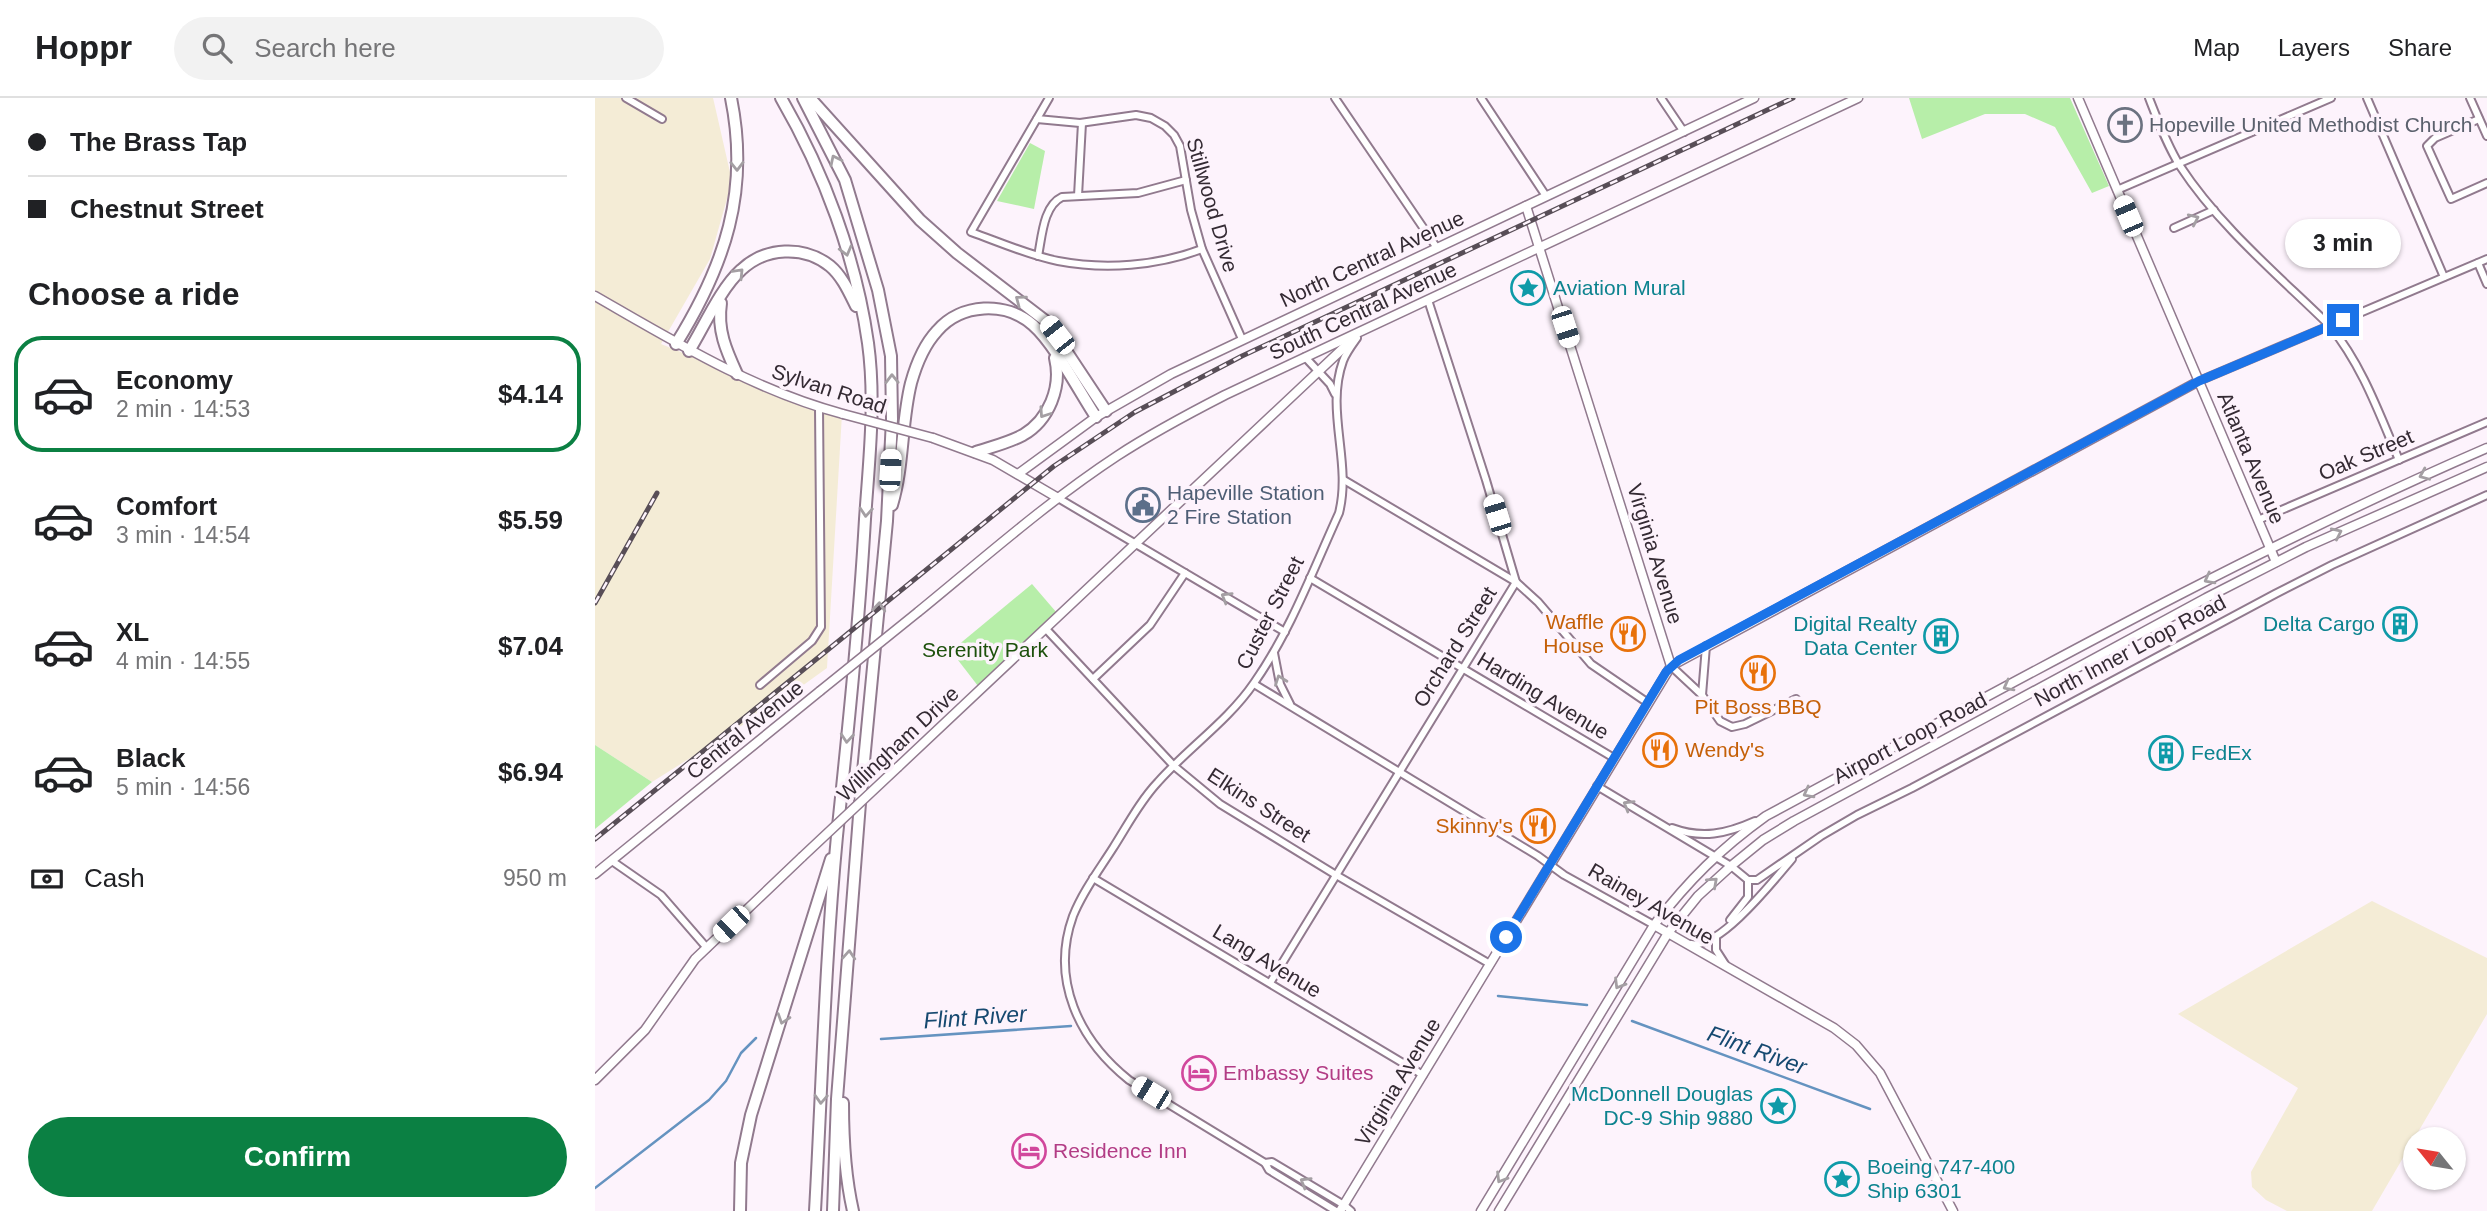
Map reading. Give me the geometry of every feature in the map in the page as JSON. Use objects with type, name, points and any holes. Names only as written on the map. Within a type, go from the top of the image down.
[{"type":"highway","points":[[676,344],[710,284],[733,216],[738,176],[736,129],[731,98]]},
{"type":"highway","points":[[781,98],[817,167],[841,233],[868,344],[871,394],[856,662],[838,836],[822,1041],[815,1211]]},
{"type":"highway","points":[[803,98],[845,180],[878,290],[891,355],[893,419],[887,521],[860,803],[837,1099],[833,1211]]},
{"type":"highway","points":[[810,98],[921,220],[957,253],[1047,323],[1101,414]]},
{"type":"highway","points":[[689,351],[732,279],[755,259],[769,253],[802,253],[818,258],[831,267],[846,287],[863,322]]},
{"type":"highway","points":[[723,295],[720,327],[737,374]]},
{"type":"highway","points":[[887,521],[898,484],[911,384],[921,355],[936,331],[956,316],[969,310],[996,309],[1010,312],[1034,325],[1101,414]]},
{"type":"highway","points":[[976,453],[1021,436],[1041,420],[1056,386],[1056,363],[1052,349]]},
{"type":"highway","points":[[740,1211],[741,1163],[751,1115],[838,836]]},
{"type":"highway","points":[[844,1023],[843,1133],[853,1211]]},
{"type":"main road","name":"North Central Avenue","points":[[1018,474],[1101,414],[1171,374],[1754,98]]},
{"type":"main road","name":"South Central Avenue","points":[[918,612],[1058,498],[1117,456],[1179,419],[1362,330],[1858,98]]},
{"type":"main road","name":"Atlanta Avenue","points":[[2078,98],[2276,562]]},
{"type":"main road","name":"Virginia Avenue","points":[[1343,1209],[1671,666],[1526,206]]},
{"type":"main road","name":"Sylvan Road","points":[[595,296],[689,351],[775,392],[819,408],[933,438],[976,453],[1058,498]]},
{"type":"main road","name":"Willingham Drive","points":[[595,1080],[645,1030],[681,976],[707,948],[1362,330]]},
{"type":"main road","points":[[1671,666],[2199,381]]},
{"type":"main road","name":"Airport Loop Road","points":[[1482,1211],[1654,925],[1713,857],[1766,816],[2270,547],[2383,493],[2487,448]]},
{"type":"main road","name":"Airport Loop Road","points":[[1499,1211],[1668,933],[1698,896],[1763,840],[2276,562],[2487,467]]},
{"type":"main road","name":"Central Avenue","points":[[595,874],[918,612]]},
{"type":"main road","name":"Rainey Avenue","points":[[1654,925],[1841,1033],[1863,1052],[1880,1073],[1953,1211]]},
{"type":"street","points":[[626,98],[661,119]]},
{"type":"street","points":[[1049,98],[971,232],[1038,256],[1081,265],[1109,266],[1159,261],[1202,249]]},
{"type":"street","points":[[1335,98],[1437,248]]},
{"type":"street","points":[[1481,98],[1546,196]]},
{"type":"street","points":[[1661,98],[1684,132]]},
{"type":"street","points":[[2149,98],[2178,163],[2214,210],[2330,326],[2357,365],[2399,460]]},
{"type":"street","points":[[2117,190],[2331,98]]},
{"type":"street","points":[[2367,98],[2444,277]]},
{"type":"street","points":[[2470,98],[2487,136]]},
{"type":"street","name":"Stillwood Drive","points":[[1037,119],[1081,123],[1126,115],[1151,118],[1165,125],[1180,146],[1191,210],[1202,249],[1242,339]]},
{"type":"street","points":[[2479,119],[2435,138],[2427,146],[2451,199],[2487,183]]},
{"type":"street","points":[[1077,196],[1081,123]]},
{"type":"street","points":[[1038,256],[1048,211],[1054,201],[1062,197],[1138,193],[1186,180]]},
{"type":"street","points":[[2174,228],[2214,210]]},
{"type":"street","points":[[2199,381],[2487,259]]},
{"type":"street","points":[[2478,262],[2487,284]]},
{"type":"street","name":"Orchard Street","points":[[1270,983],[1461,667],[1516,582],[1428,300]]},
{"type":"street","name":"Custer Street","points":[[1343,1209],[1272,1162],[1265,1163],[1129,1080],[1102,1055],[1081,1026],[1067,984],[1067,940],[1081,898],[1148,794],[1232,710],[1254,684],[1285,632],[1339,513],[1344,480],[1336,396],[1343,360],[1362,330]]},
{"type":"street","points":[[1305,357],[1330,384],[1336,396]]},
{"type":"street","points":[[760,685],[813,641],[821,627],[819,408]]},
{"type":"street","name":"Oak Street","points":[[2258,520],[2487,422]]},
{"type":"street","points":[[1344,480],[1516,582],[1538,602],[1591,664],[1648,703]]},
{"type":"street","name":"North Inner Loop Road","points":[[1748,880],[1757,880],[1857,815],[2286,588],[2487,495]]},
{"type":"street","points":[[1058,498],[1285,632]]},
{"type":"street","points":[[1093,679],[1150,625],[1185,573]]},
{"type":"street","name":"Harding Avenue","points":[[1310,578],[1614,758]]},
{"type":"street","name":"Elkins Street","points":[[1046,629],[1174,766],[1220,804],[1490,964]]},
{"type":"street","points":[[1702,695],[1706,646]]},
{"type":"street","points":[[1274,653],[1280,684],[1291,706]]},
{"type":"street","points":[[1671,666],[1702,695],[1720,721],[1732,727],[1745,724],[1796,699]]},
{"type":"street","name":"Rainey Avenue","points":[[1254,684],[1550,865],[1654,925]]},
{"type":"street","points":[[1597,786],[1731,866],[1748,880],[1748,897],[1716,938],[1704,944],[1684,943]]},
{"type":"street","name":"Airport Loop Road","points":[[1655,822],[1685,833],[1710,835],[1734,830],[1766,816]]},
{"type":"street","name":"North Inner Loop Road","points":[[1716,938],[1764,892],[1798,852]]},
{"type":"street","points":[[612,861],[661,895],[707,948]]},
{"type":"street","name":"Lang Avenue","points":[[1093,878],[1423,1075]]},
{"type":"street","points":[[1716,938],[1716,950],[1727,967]]},
{"type":"shaded area","points":[[595,98],[713,98],[732,181],[710,259],[661,344],[816,411],[842,414],[827,668],[784,699],[652,782],[595,745]]},
{"type":"shaded area","points":[[2372,901],[2487,958],[2487,1014],[2421,1127],[2403,1127],[2403,1158],[2372,1211],[2287,1211],[2266,1200],[2252,1187],[2251,1172],[2298,1088],[2178,1014]]},
{"type":"green space","points":[[1909,98],[2070,98],[2109,186],[2092,193],[2055,127],[2025,114],[1985,114],[1922,139]]},
{"type":"green space","points":[[1030,143],[1045,151],[1034,209],[997,201]]},
{"type":"green space","name":"Serenity Park","points":[[1032,584],[1057,613],[978,686],[951,651]]},
{"type":"green space","points":[[595,745],[652,782],[595,829]]},
{"type":"waterway","name":"Flint River","points":[[1498,996],[1587,1005]]},
{"type":"waterway","name":"Flint River","points":[[1632,1021],[1870,1109]]},
{"type":"waterway","name":"Flint River","points":[[881,1039],[1071,1026]]},
{"type":"waterway","name":"Flint River","points":[[595,1188],[709,1100],[726,1081],[741,1053],[756,1038]]},
{"type":"railway","points":[[595,839],[1054,466],[1135,412],[1242,356],[1793,98]]},
{"type":"railway","points":[[595,603],[657,493]]},
{"type":"place","name":"Hopeville United Methodist Church","points":[[2125,125]]},
{"type":"place","name":"Aviation Mural","points":[[1528,288]]},
{"type":"place","name":"Hapeville Station 2 Fire Station","points":[[1143,505]]},
{"type":"place","name":"Delta Cargo","points":[[2400,624]]},
{"type":"place","name":"Waffle House","points":[[1628,634]]},
{"type":"place","name":"Digital Realty Data Center","points":[[1941,636]]},
{"type":"place","name":"Pit Boss BBQ","points":[[1758,673]]},
{"type":"place","name":"Wendy's","points":[[1660,750]]},
{"type":"place","name":"FedEx","points":[[2166,753]]},
{"type":"place","name":"Skinny's","points":[[1538,826]]},
{"type":"place","name":"Embassy Suites","points":[[1199,1073]]},
{"type":"place","name":"McDonnell Douglas DC-9 Ship 9880","points":[[1778,1106]]},
{"type":"place","name":"Residence Inn","points":[[1029,1151]]},
{"type":"place","name":"Boeing 747-400 Ship 6301","points":[[1842,1179]]},
{"type":"route","points":[[1506,937],[1666,672],[1679,660],[2199,381],[2343,320]]}]
